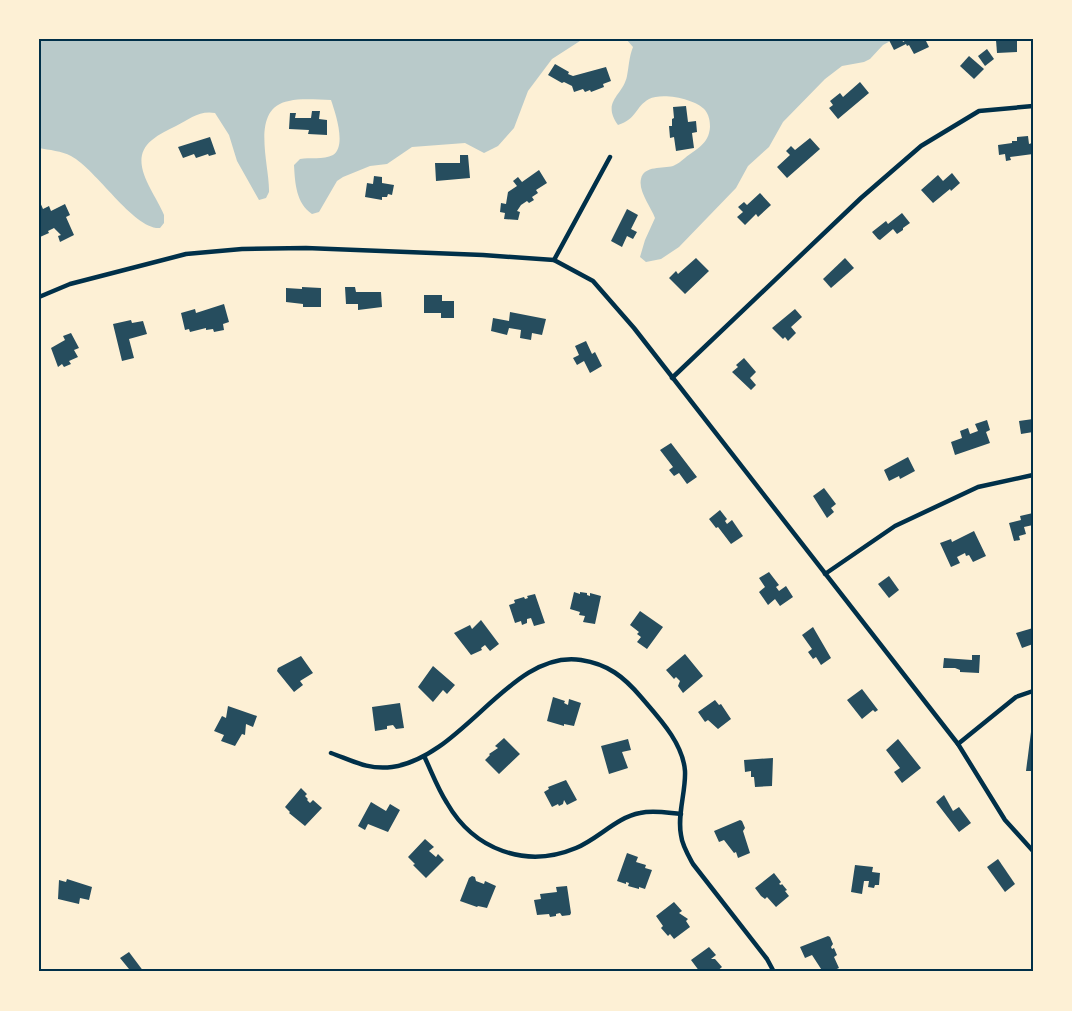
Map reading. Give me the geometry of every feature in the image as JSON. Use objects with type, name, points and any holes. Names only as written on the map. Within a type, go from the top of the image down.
[{"type":"street","points":[[672,378],[861,198],[921,146],[979,111],[1033,106]]},
{"type":"street","points":[[554,260],[610,157]]},
{"type":"street","points":[[39,297],[70,284],[186,254],[242,249],[306,248],[554,260],[593,281],[634,328],[958,744],[1005,820],[1033,851]]},
{"type":"street","points":[[825,574],[895,526],[915,516],[978,487],[1033,475]]},
{"type":"street","points":[[331,753],[361,766],[375,767],[392,767],[425,758],[531,672],[548,663],[568,658],[592,662],[611,669],[625,678],[664,725],[679,748],[685,769],[680,834],[693,864],[763,954],[774,972]]},
{"type":"street","points":[[958,744],[1016,696],[1033,691]]},
{"type":"street","points":[[425,758],[447,804],[463,826],[481,842],[507,854],[525,857],[549,856],[576,848],[638,813],[681,814]]},
{"type":"shaded area","points":[[39,39],[583,39],[552,59],[528,91],[514,128],[498,146],[484,153],[465,143],[412,147],[387,164],[370,166],[337,181],[319,212],[312,214],[300,198],[294,165],[300,159],[329,157],[337,151],[340,137],[331,100],[289,101],[277,106],[269,114],[264,139],[269,192],[266,198],[259,200],[237,161],[229,135],[215,113],[195,116],[152,140],[145,148],[142,157],[145,177],[164,215],[164,223],[160,228],[139,220],[92,173],[71,156],[39,148]]},
{"type":"shaded area","points":[[626,39],[894,39],[883,45],[870,59],[842,66],[825,79],[783,122],[769,147],[748,166],[736,188],[679,247],[661,259],[646,262],[640,257],[655,218],[641,189],[641,179],[646,171],[675,165],[697,149],[707,138],[710,123],[701,106],[687,100],[662,96],[649,99],[629,120],[618,125],[613,117],[612,104],[627,76],[633,47]]},
{"type":"building","points":[[902,39],[903,42],[908,39],[925,39],[929,47],[914,54],[906,44],[894,50],[889,40]]},
{"type":"building","points":[[996,40],[1017,40],[1017,52],[997,53]]},
{"type":"building","points":[[987,49],[994,59],[985,66],[978,56]]},
{"type":"building","points":[[969,56],[984,69],[974,79],[960,66]]},
{"type":"building","points":[[555,64],[573,76],[606,67],[611,81],[603,84],[604,87],[591,92],[590,90],[585,92],[583,89],[574,92],[572,86],[548,75]]},
{"type":"building","points":[[860,82],[869,93],[838,119],[829,108],[833,105],[830,101],[840,93],[843,97]]},
{"type":"building","points":[[686,106],[688,122],[696,121],[697,132],[692,133],[694,148],[676,151],[674,137],[670,138],[669,126],[672,126],[674,118],[673,107]]},
{"type":"building","points":[[312,111],[320,111],[319,119],[327,120],[327,135],[308,134],[309,130],[289,129],[290,113],[296,113],[295,118],[311,118]]},
{"type":"building","points":[[1028,136],[1029,144],[1032,143],[1033,154],[1010,157],[1011,160],[1006,161],[1005,154],[999,155],[998,145],[1017,141],[1017,137]]},
{"type":"building","points":[[210,137],[216,154],[196,158],[194,154],[183,158],[178,147]]},
{"type":"building","points":[[810,138],[820,149],[787,178],[777,167],[790,155],[786,151],[791,146],[795,150]]},
{"type":"building","points":[[460,155],[468,155],[470,178],[436,181],[435,163],[460,163]]},
{"type":"building","points":[[539,170],[547,183],[536,190],[538,193],[532,197],[534,200],[521,205],[517,211],[520,212],[518,220],[504,219],[505,213],[500,212],[501,203],[506,204],[508,192],[517,186],[513,181],[518,177],[522,182]]},
{"type":"building","points":[[952,173],[960,183],[933,203],[921,190],[938,175],[943,181]]},
{"type":"building","points":[[374,176],[382,177],[382,183],[394,185],[392,195],[382,197],[382,200],[365,197],[367,183],[373,184]]},
{"type":"building","points":[[760,193],[771,205],[758,217],[756,214],[745,225],[737,217],[743,212],[738,207],[744,202],[747,205]]},
{"type":"building","points":[[39,200],[43,209],[49,206],[51,211],[65,204],[70,215],[66,217],[74,235],[60,242],[58,236],[61,235],[54,228],[40,237]]},
{"type":"building","points":[[627,209],[638,215],[631,229],[637,232],[633,239],[627,236],[622,247],[611,241]]},
{"type":"building","points":[[902,213],[910,223],[897,234],[893,229],[880,240],[872,232],[886,221],[888,224]]},
{"type":"building","points":[[696,258],[709,271],[685,294],[669,278],[676,271],[678,274]]},
{"type":"building","points":[[845,258],[854,268],[831,288],[823,279]]},
{"type":"building","points":[[302,287],[321,288],[321,307],[303,307],[303,304],[286,302],[286,288],[302,289]]},
{"type":"building","points":[[345,287],[355,287],[356,292],[381,292],[382,307],[358,310],[358,304],[346,304]]},
{"type":"building","points":[[424,295],[442,295],[442,301],[454,301],[454,318],[441,318],[441,313],[424,313]]},
{"type":"building","points":[[224,304],[229,322],[223,324],[224,330],[214,332],[213,329],[206,330],[206,328],[190,332],[189,329],[185,330],[181,313],[195,309],[196,313]]},
{"type":"building","points":[[795,309],[802,317],[791,327],[796,333],[788,341],[772,328]]},
{"type":"building","points":[[510,312],[546,319],[542,335],[532,333],[531,340],[520,338],[521,330],[509,328],[507,335],[491,331],[493,318],[509,321]]},
{"type":"building","points":[[131,320],[132,323],[143,321],[147,334],[129,339],[134,358],[122,361],[113,324]]},
{"type":"building","points":[[71,333],[79,348],[74,350],[78,357],[69,361],[71,364],[64,367],[62,364],[58,367],[51,348],[65,340],[63,336]]},
{"type":"building","points":[[586,341],[592,354],[595,352],[602,366],[590,373],[584,361],[577,365],[573,358],[579,355],[575,346]]},
{"type":"building","points":[[744,358],[756,372],[750,378],[756,385],[751,390],[732,372]]},
{"type":"building","points":[[1033,419],[1033,432],[1021,434],[1019,421]]},
{"type":"building","points":[[987,420],[990,430],[986,432],[990,443],[955,455],[951,442],[962,438],[960,431],[968,428],[970,434],[978,431],[975,424]]},
{"type":"building","points":[[671,443],[697,477],[687,484],[679,473],[674,476],[669,470],[673,467],[660,450]]},
{"type":"building","points":[[908,457],[915,471],[900,479],[899,476],[889,481],[884,470]]},
{"type":"building","points":[[824,488],[836,504],[831,508],[834,512],[827,518],[813,496]]},
{"type":"building","points":[[720,510],[727,519],[725,521],[727,524],[732,520],[743,536],[731,544],[709,519]]},
{"type":"building","points":[[1033,513],[1033,525],[1024,527],[1026,534],[1019,536],[1020,540],[1014,541],[1009,523],[1021,520],[1020,516]]},
{"type":"building","points":[[974,531],[986,556],[973,562],[965,553],[957,557],[960,563],[951,567],[940,543],[951,539],[952,542]]},
{"type":"building","points":[[769,572],[779,585],[776,587],[779,591],[786,586],[793,597],[780,606],[775,599],[768,605],[759,592],[765,587],[759,578]]},
{"type":"building","points":[[889,576],[899,590],[889,598],[878,584]]},
{"type":"building","points":[[574,592],[601,596],[595,624],[583,622],[585,616],[570,609]]},
{"type":"building","points":[[535,594],[545,623],[534,626],[531,618],[522,625],[521,621],[515,623],[509,605],[515,603],[514,600],[524,597],[525,599]]},
{"type":"building","points":[[640,611],[663,627],[647,649],[637,642],[641,637],[637,634],[639,632],[630,625]]},
{"type":"building","points":[[481,620],[499,644],[490,651],[485,645],[481,648],[482,650],[471,655],[454,633],[470,625],[472,629]]},
{"type":"building","points":[[813,627],[831,658],[821,665],[816,657],[813,659],[808,652],[812,649],[802,635]]},
{"type":"building","points":[[1033,628],[1033,644],[1022,648],[1016,633]]},
{"type":"building","points":[[685,654],[703,676],[683,693],[678,686],[680,681],[676,677],[674,679],[666,670]]},
{"type":"building","points":[[972,655],[980,655],[979,673],[943,668],[944,658],[972,660]]},
{"type":"building","points":[[301,656],[313,673],[300,681],[303,685],[294,692],[277,671],[278,668]]},
{"type":"building","points":[[433,666],[455,685],[447,694],[443,690],[433,702],[418,687]]},
{"type":"building","points":[[862,689],[878,710],[875,712],[873,710],[862,719],[847,700]]},
{"type":"building","points":[[553,697],[565,701],[564,703],[568,705],[569,699],[581,703],[574,726],[564,724],[564,726],[547,721]]},
{"type":"building","points":[[715,700],[719,705],[721,704],[731,719],[718,729],[708,720],[705,722],[698,712]]},
{"type":"building","points":[[400,703],[404,728],[396,729],[393,725],[387,726],[387,729],[375,731],[372,707]]},
{"type":"building","points":[[228,706],[257,716],[253,727],[246,724],[245,735],[242,734],[235,746],[221,741],[224,735],[214,731],[222,716],[226,718]]},
{"type":"building","points":[[1031,732],[1033,732],[1033,771],[1026,771]]},
{"type":"building","points":[[504,738],[520,754],[499,774],[485,760],[498,748],[495,746]]},
{"type":"building","points":[[628,739],[631,750],[622,752],[628,768],[609,774],[601,746]]},
{"type":"building","points":[[898,739],[921,768],[902,783],[894,772],[900,768],[886,750]]},
{"type":"building","points":[[773,758],[772,786],[755,787],[751,771],[745,772],[744,760]]},
{"type":"building","points":[[566,780],[577,800],[567,805],[564,800],[563,804],[552,807],[544,792],[549,789],[548,787]]},
{"type":"building","points":[[301,788],[307,794],[305,796],[310,803],[313,800],[322,808],[305,826],[285,807]]},
{"type":"building","points":[[944,795],[953,811],[959,807],[971,823],[959,832],[936,802]]},
{"type":"building","points":[[371,802],[386,811],[390,804],[400,810],[388,832],[368,824],[365,830],[358,826]]},
{"type":"building","points":[[740,820],[745,828],[743,831],[750,853],[738,858],[736,852],[734,853],[724,840],[719,842],[714,831]]},
{"type":"building","points":[[425,839],[434,847],[429,851],[436,857],[438,854],[444,860],[426,878],[408,857]]},
{"type":"building","points":[[627,853],[638,857],[636,862],[652,870],[645,889],[617,881]]},
{"type":"building","points":[[998,859],[1015,884],[1005,892],[987,867]]},
{"type":"building","points":[[855,865],[873,867],[872,872],[880,873],[879,885],[875,885],[874,888],[868,887],[869,881],[864,881],[862,894],[851,892]]},
{"type":"building","points":[[774,873],[781,882],[779,884],[787,890],[785,891],[789,896],[776,907],[767,897],[765,899],[761,896],[755,888]]},
{"type":"building","points":[[472,876],[476,881],[484,884],[485,881],[496,886],[487,908],[460,901],[469,878]]},
{"type":"building","points":[[67,879],[92,887],[89,900],[80,898],[79,904],[58,899],[59,880],[66,882]]},
{"type":"building","points":[[567,886],[570,915],[562,916],[560,913],[550,917],[549,914],[537,915],[534,900],[541,899],[540,894],[557,892],[556,887]]},
{"type":"building","points":[[674,902],[682,911],[679,913],[688,919],[686,921],[690,927],[674,939],[661,928],[663,926],[656,916]]},
{"type":"building","points":[[828,936],[833,944],[831,947],[837,955],[834,957],[839,968],[823,972],[812,955],[805,958],[800,947]]},
{"type":"building","points":[[709,947],[716,955],[711,959],[715,959],[722,967],[716,972],[700,972],[691,960]]},
{"type":"building","points":[[129,952],[144,972],[126,972],[129,969],[120,958]]}]
